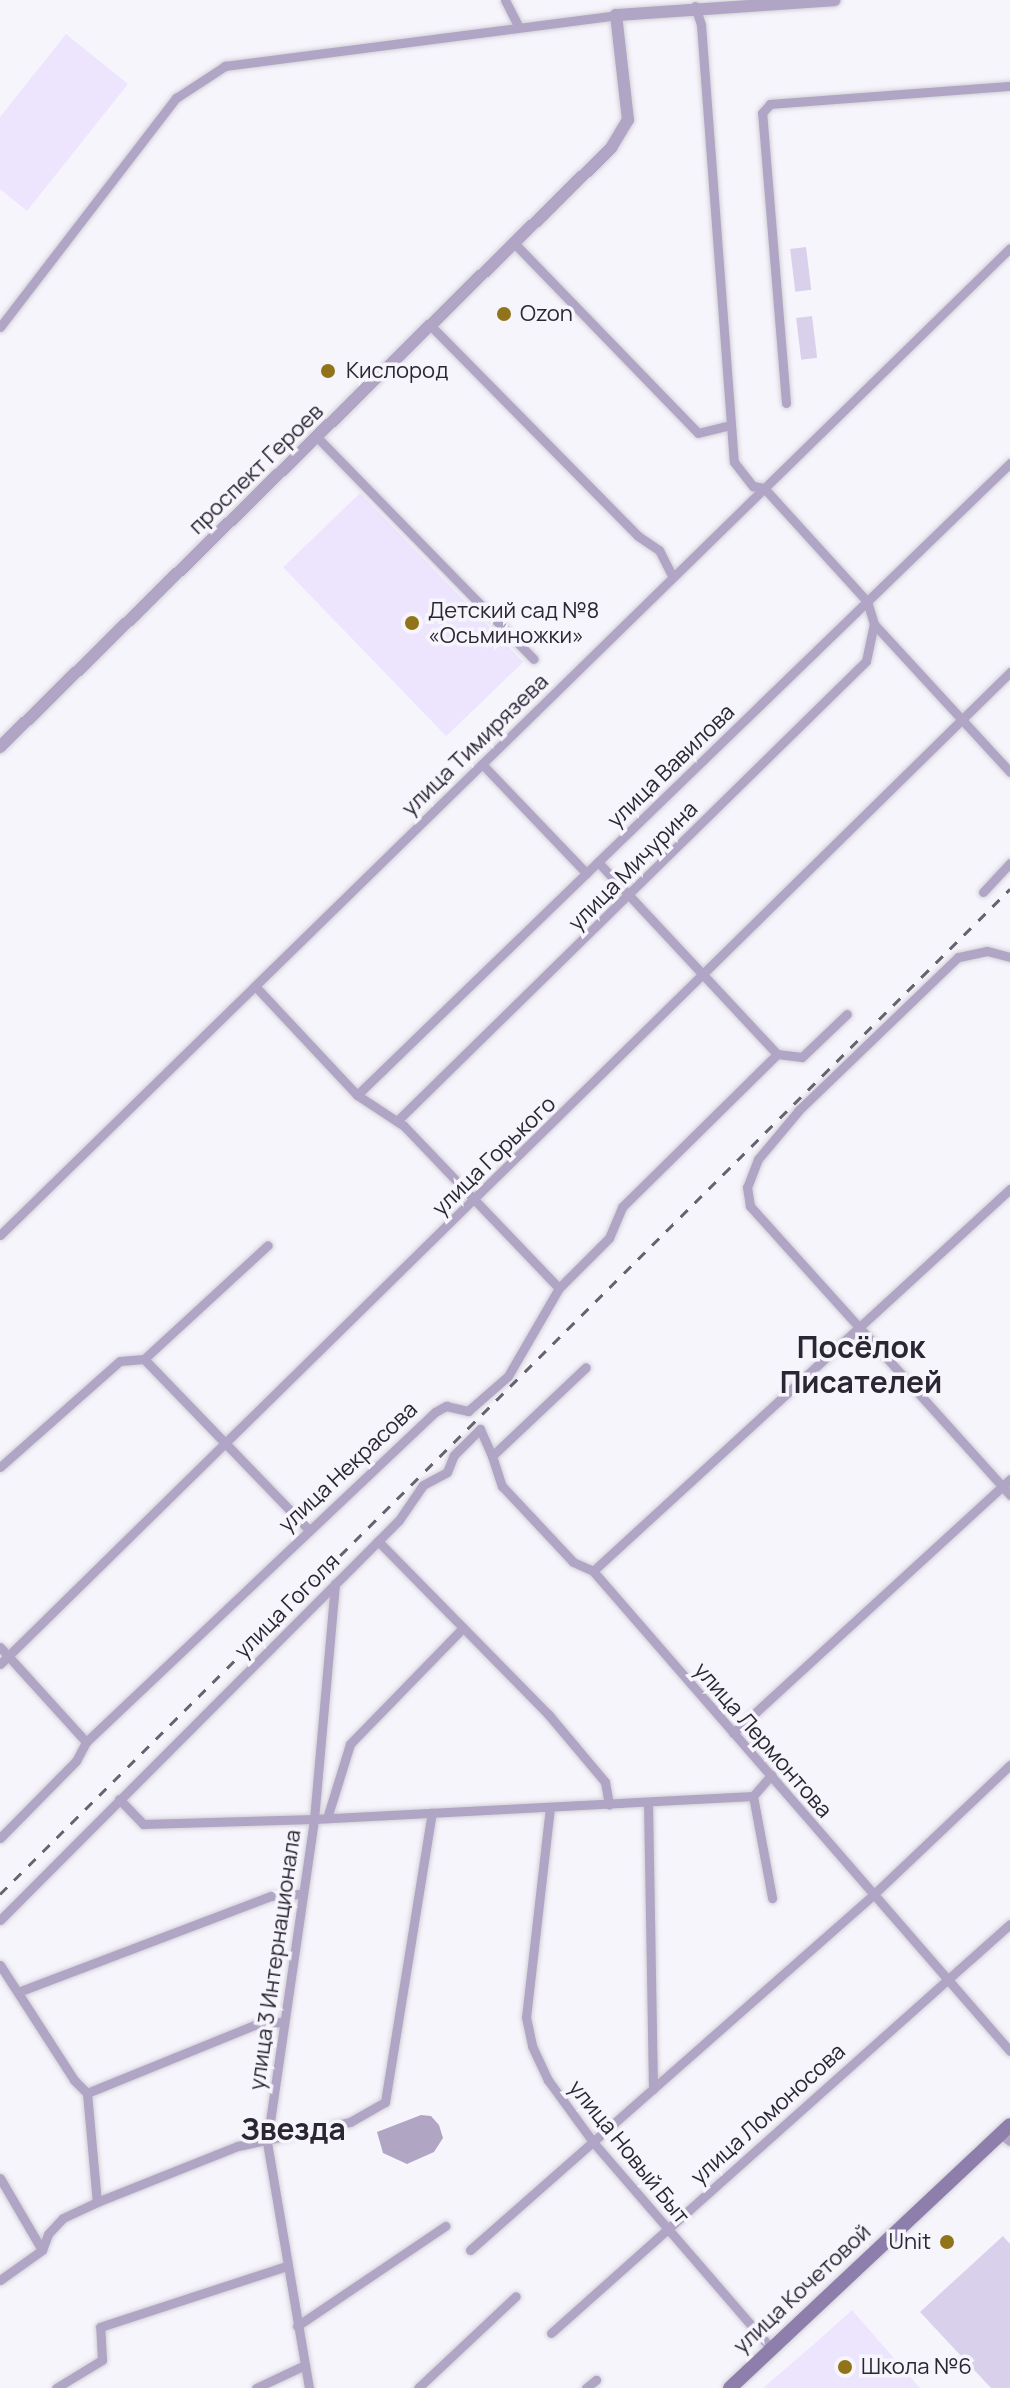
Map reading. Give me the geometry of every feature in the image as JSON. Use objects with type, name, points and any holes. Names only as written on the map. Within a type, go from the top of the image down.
[{"type":"main road","name":"улица Кочетовой","points":[[730,2388],[1007,2133]]},
{"type":"street","points":[[505,0],[518,26]]},
{"type":"street","points":[[0,327],[176,98],[225,66],[721,2],[834,0]]},
{"type":"street","points":[[695,6],[701,25],[734,462],[753,486],[764,488],[867,601],[874,624],[1010,772]]},
{"type":"street","name":"проспект Героев","points":[[0,747],[611,148],[628,120],[616,15]]},
{"type":"street","points":[[786,403],[762,113],[770,104],[1010,86]]},
{"type":"street","points":[[514,243],[698,433],[731,425]]},
{"type":"street","name":"улица Тимирязева","points":[[0,1235],[1010,248]]},
{"type":"street","points":[[430,325],[638,536],[659,550],[673,577]]},
{"type":"street","points":[[317,437],[534,659]]},
{"type":"street","name":"улица Вавилова","points":[[357,1095],[1010,463]]},
{"type":"street","name":"улица Мичурина","points":[[397,1121],[866,661],[874,624]]},
{"type":"street","name":"улица Горького","points":[[0,1664],[1010,672]]},
{"type":"street","points":[[482,764],[586,873]]},
{"type":"street","points":[[598,862],[777,1054],[802,1057],[847,1014]]},
{"type":"street","points":[[983,892],[1010,863]]},
{"type":"street","points":[[1010,957],[987,951],[958,957],[799,1110],[758,1159],[747,1187],[750,1206],[1006,1482],[1010,1495]]},
{"type":"street","points":[[255,986],[357,1095],[397,1121],[559,1288]]},
{"type":"street","name":"улица Некрасова","points":[[0,1838],[76,1761],[86,1742],[307,1528],[435,1412],[446,1406],[468,1411],[508,1376],[559,1288],[609,1238],[622,1207],[777,1054]]},
{"type":"street","points":[[593,1571],[862,1329],[1010,1189]]},
{"type":"street","points":[[0,1467],[120,1361],[144,1359],[268,1245]]},
{"type":"street","points":[[144,1359],[224,1446],[307,1528]]},
{"type":"street","points":[[492,1456],[586,1367]]},
{"type":"street","name":"улица Гоголя","points":[[0,1920],[378,1541],[423,1485],[447,1472],[454,1455],[480,1429],[492,1456]]},
{"type":"street","name":"улица Лермонтова","points":[[492,1456],[502,1486],[573,1562],[593,1571],[1010,2051]]},
{"type":"street","points":[[733,1733],[1006,1482]]},
{"type":"street","points":[[378,1541],[548,1714],[605,1782],[609,1805]]},
{"type":"street","name":"улица 3 Интернационала","points":[[309,2388],[267,2142],[281,2022],[314,1819],[335,1584]]},
{"type":"street","points":[[327,1818],[350,1744],[463,1628]]},
{"type":"street","points":[[0,1647],[86,1742]]},
{"type":"street","points":[[470,2250],[873,1895],[1010,1765]]},
{"type":"street","points":[[119,1799],[125,1811],[143,1824],[314,1819],[753,1796],[771,1775]]},
{"type":"street","points":[[753,1796],[772,1898]]},
{"type":"street","points":[[648,1802],[653,2089]]},
{"type":"street","name":"улица Новый Быт","points":[[550,1807],[526,2017],[548,2080],[593,2142],[771,2348]]},
{"type":"street","points":[[0,2280],[42,2250],[48,2234],[63,2218],[97,2202],[238,2146],[350,2122],[385,2102],[432,1813]]},
{"type":"street","points":[[18,1992],[271,1896],[302,1894]]},
{"type":"street","name":"улица Ломоносова","points":[[551,2333],[1010,1924]]},
{"type":"street","points":[[0,1965],[74,2080],[87,2093],[97,2202]]},
{"type":"street","points":[[87,2093],[257,2024],[281,2022]]},
{"type":"street","points":[[0,2178],[42,2250]]},
{"type":"street","points":[[297,2326],[445,2226]]},
{"type":"street","points":[[56,2388],[102,2360],[100,2327],[287,2266]]},
{"type":"street","points":[[418,2388],[516,2296]]},
{"type":"street","points":[[256,2388],[303,2366]]},
{"type":"street","points":[[586,2388],[596,2380]]},
{"type":"shaded area","points":[[66,34],[128,84],[27,211],[0,189],[0,117]]},
{"type":"shaded area","points":[[806,247],[811,290],[795,292],[790,249]]},
{"type":"shaded area","points":[[812,316],[817,358],[801,360],[796,318]]},
{"type":"shaded area","name":"Детский сад №8 «Осьминожки»","points":[[360,493],[523,662],[446,736],[283,567]]},
{"type":"shaded area","points":[[421,2115],[431,2116],[439,2125],[443,2138],[434,2152],[407,2164],[383,2153],[377,2132]]},
{"type":"shaded area","points":[[1003,2236],[1010,2244],[1010,2388],[991,2388],[920,2312]]},
{"type":"shaded area","name":"Школа №6","points":[[852,2310],[920,2388],[763,2388],[813,2345]]},
{"type":"railway","points":[[0,1894],[1010,889]]},
{"type":"place","name":"Ozon","points":[[504,314]]},
{"type":"place","name":"Кислород","points":[[328,371]]},
{"type":"place","name":"Детский сад №8 «Осьминожки»","points":[[412,623]]},
{"type":"place","name":"Unit","points":[[947,2242]]},
{"type":"place","name":"Школа №6","points":[[845,2367]]},
{"type":"district","name":"Посёлок Писателей","points":[[861,1364]]},
{"type":"district","name":"Звезда","points":[[293,2129]]}]
